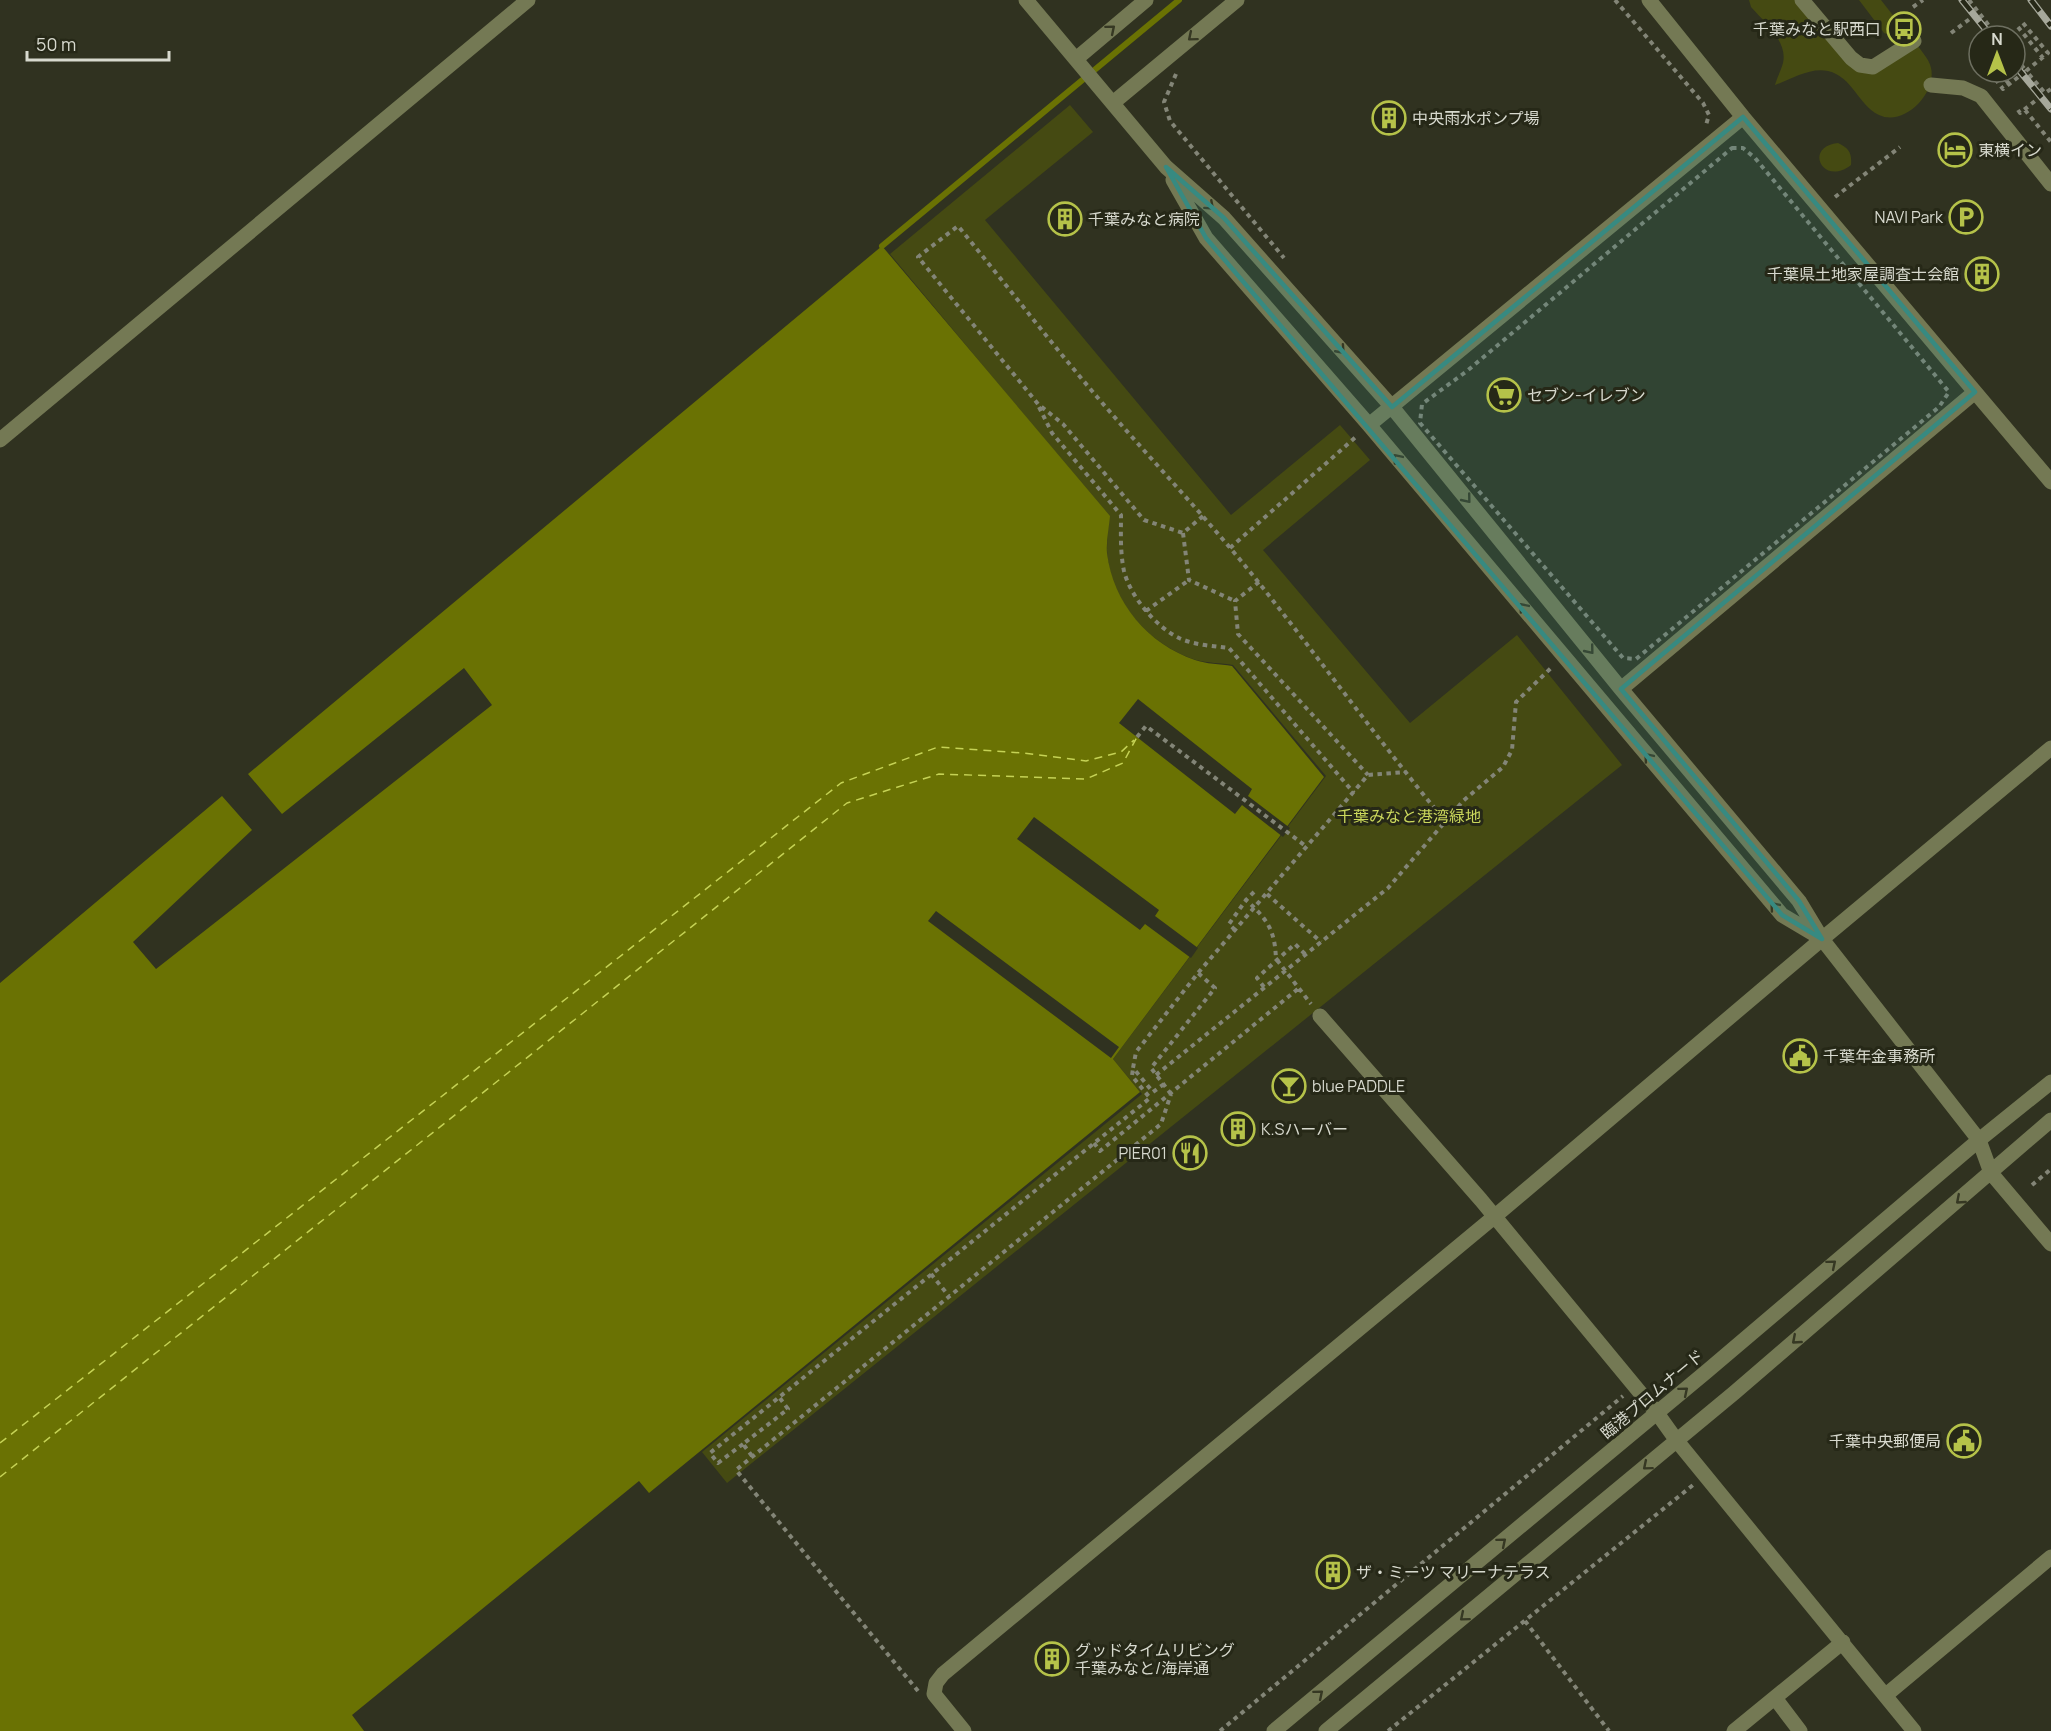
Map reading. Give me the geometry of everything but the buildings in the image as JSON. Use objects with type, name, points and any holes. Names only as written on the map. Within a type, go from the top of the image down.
[{"type":"street","points":[[0,440],[528,0]]},
{"type":"street","points":[[1026,0],[1114,102],[1166,167],[1206,238],[1363,430],[1782,915],[1822,939]]},
{"type":"street","points":[[1078,62],[1146,0]]},
{"type":"street","points":[[1114,102],[1237,0]]},
{"type":"street","points":[[1649,0],[1743,117],[2051,482]]},
{"type":"street","points":[[1802,0],[1851,58],[1860,65],[1873,67],[1914,41]]},
{"type":"street","points":[[1931,85],[1963,88],[1981,96],[2051,184]]},
{"type":"street","points":[[1363,430],[1743,117]]},
{"type":"street","points":[[1166,167],[1224,218],[1392,407],[1621,689],[1799,901],[1822,939],[1979,1140],[1991,1173],[2051,1244]]},
{"type":"street","points":[[1621,689],[1975,392]]},
{"type":"street","points":[[964,1731],[934,1694],[936,1683],[943,1674],[1494,1217],[2051,748]]},
{"type":"street","points":[[1320,1016],[1494,1217],[1635,1386],[1914,1731]]},
{"type":"street","name":"臨港プロムナード","points":[[1274,1731],[2051,1082]]},
{"type":"street","points":[[1326,1731],[1677,1440],[2051,1120]]},
{"type":"street","points":[[1886,1695],[2051,1557]]},
{"type":"street","points":[[1734,1731],[1843,1642]]},
{"type":"street","points":[[1775,1698],[1800,1731]]},
{"type":"path","points":[[1615,0],[1703,103],[1709,115],[1705,129]]},
{"type":"path","points":[[1913,7],[1923,0]]},
{"type":"path","points":[[1969,0],[1988,24]]},
{"type":"path","points":[[1951,33],[1979,12]]},
{"type":"path","points":[[2023,23],[2048,53],[2027,69]]},
{"type":"path","points":[[2027,38],[2043,58]]},
{"type":"path","points":[[1182,65],[1170,84],[1164,102],[1170,121],[1286,259]]},
{"type":"path","points":[[2027,71],[2045,93]]},
{"type":"path","points":[[1999,84],[2003,89],[2010,84]]},
{"type":"path","points":[[2018,110],[2020,113],[2025,110],[2051,89]]},
{"type":"path","points":[[2025,110],[2051,142]]},
{"type":"path","points":[[1835,198],[1900,147]]},
{"type":"path","points":[[1732,148],[1743,148],[1755,158],[1949,392],[1939,406],[1636,658],[1623,658],[1445,450],[1420,423],[1422,404],[1467,371],[1732,148]]},
{"type":"path","points":[[1183,532],[1144,520],[1063,424],[1038,404],[918,257],[958,226],[1098,398],[1259,582],[1446,822]]},
{"type":"path","points":[[1038,404],[1052,433],[1121,514],[1121,550],[1125,574],[1146,611],[1157,623],[1179,638],[1201,645],[1229,648],[1354,793]]},
{"type":"path","points":[[1230,548],[1363,430]]},
{"type":"path","points":[[1183,532],[1203,516]]},
{"type":"path","points":[[1183,532],[1189,580]]},
{"type":"path","points":[[1146,611],[1189,580]]},
{"type":"path","points":[[1189,580],[1235,601]]},
{"type":"path","points":[[1235,601],[1259,582]]},
{"type":"path","points":[[1235,601],[1238,634],[1368,775]]},
{"type":"path","points":[[1156,1075],[1388,888],[1463,801],[1503,767],[1512,750],[1516,702],[1553,666]]},
{"type":"path","points":[[1137,737],[1146,726],[1307,847]]},
{"type":"path","points":[[779,1397],[788,1409],[718,1463],[710,1453],[779,1397],[931,1274],[1150,1098],[1132,1076],[1136,1052],[1198,973],[1368,775],[1405,772]]},
{"type":"path","points":[[1235,930],[1229,924],[1254,892]]},
{"type":"path","points":[[1268,894],[1321,942]]},
{"type":"path","points":[[1094,1143],[1100,1151],[1299,988],[1276,960],[1275,937],[1270,926],[1263,915],[1246,900]]},
{"type":"path","points":[[1264,987],[1257,978],[1295,944],[1305,954]]},
{"type":"path","points":[[1171,1094],[1151,1068],[1215,988],[1198,973]]},
{"type":"path","points":[[1133,1068],[1154,1092],[1164,1084]]},
{"type":"path","points":[[921,1696],[736,1470],[1161,1124],[1171,1094]]},
{"type":"path","points":[[2032,1185],[2051,1169]]},
{"type":"path","points":[[931,1274],[950,1296]]},
{"type":"path","points":[[1220,1731],[1635,1386]]},
{"type":"path","points":[[743,1444],[752,1456]]},
{"type":"path","points":[[1388,1731],[1705,1475]]},
{"type":"path","points":[[1525,1620],[1608,1731]]},
{"type":"highlighted area","points":[[1743,117],[1975,392],[1621,689],[1799,901],[1822,939],[1782,915],[1206,238],[1166,167],[1224,218],[1392,407]]},
{"type":"green space","points":[[1749,0],[1802,0],[1860,65],[1914,41],[1930,64],[1932,78],[1929,88],[1917,105],[1908,112],[1889,117],[1879,115],[1872,110],[1844,79],[1828,71],[1808,72],[1775,85],[1783,63],[1782,47],[1774,32],[1751,7]]},
{"type":"green space","points":[[1859,0],[1881,0],[1906,32],[1895,37],[1884,33]]},
{"type":"green space","name":"千葉みなと港湾緑地","points":[[1070,105],[1093,132],[985,220],[1231,515],[1340,425],[1370,460],[1263,550],[1410,723],[1517,635],[1622,765],[727,1483],[702,1452],[1142,1094],[1113,1059],[1326,776],[1233,665],[1200,661],[1179,653],[1163,644],[1135,618],[1115,586],[1109,568],[1107,550],[1109,517],[890,254]]},
{"type":"green space","points":[[1838,143],[1849,151],[1851,165],[1841,171],[1825,169],[1819,158],[1821,151],[1827,146]]},
{"type":"shaded area","points":[[882,246],[1110,516],[1107,553],[1111,571],[1125,605],[1136,619],[1162,644],[1178,653],[1199,661],[1232,666],[1324,777],[1113,1059],[1140,1092],[649,1493],[639,1481],[352,1715],[364,1731],[0,1731],[0,983],[222,796],[252,830],[133,942],[156,969],[492,705],[464,668],[282,814],[248,774]]},
{"type":"pier","points":[[1138,699],[1252,789],[1248,796],[1290,828],[1283,837],[1242,805],[1235,814],[1119,723]]},
{"type":"pier","points":[[1034,817],[1159,910],[1155,916],[1198,948],[1191,958],[1145,924],[1140,930],[1017,839]]},
{"type":"pier","points":[[936,911],[1119,1047],[1111,1058],[928,921]]},
{"type":"waterway","points":[[882,246],[1179,0]]},
{"type":"ferry route","points":[[0,1477],[847,803],[939,774],[1086,779],[1123,763],[1137,737]]},
{"type":"ferry route","points":[[0,1443],[841,783],[938,747],[1023,753],[1086,761],[1121,752],[1134,740]]},
{"type":"railway","points":[[1962,0],[1981,24]]},
{"type":"railway","points":[[2031,0],[2051,26]]},
{"type":"railway","points":[[2027,80],[2051,109]]},
{"type":"place","name":"千葉みなと駅西口","points":[[1904,29]]},
{"type":"place","name":"中央雨水ポンプ場","points":[[1389,118]]},
{"type":"place","name":"東横イン","points":[[1955,150]]},
{"type":"place","name":"NAVI Park","points":[[1966,217]]},
{"type":"place","name":"千葉みなと病院","points":[[1065,219]]},
{"type":"place","name":"千葉県土地家屋調査士会館","points":[[1982,274]]},
{"type":"place","name":"セブン-イレブン","points":[[1504,395]]},
{"type":"place","name":"千葉年金事務所","points":[[1800,1056]]},
{"type":"place","name":"blue PADDLE","points":[[1289,1086]]},
{"type":"place","name":"K.Sハーバー","points":[[1238,1129]]},
{"type":"place","name":"PIER01","points":[[1190,1153]]},
{"type":"place","name":"千葉中央郵便局","points":[[1964,1441]]},
{"type":"place","name":"ザ・ミーツ マリーナテラス","points":[[1333,1572]]},
{"type":"place","name":"グッドタイムリビング 千葉みなと/海岸通","points":[[1052,1659]]}]
